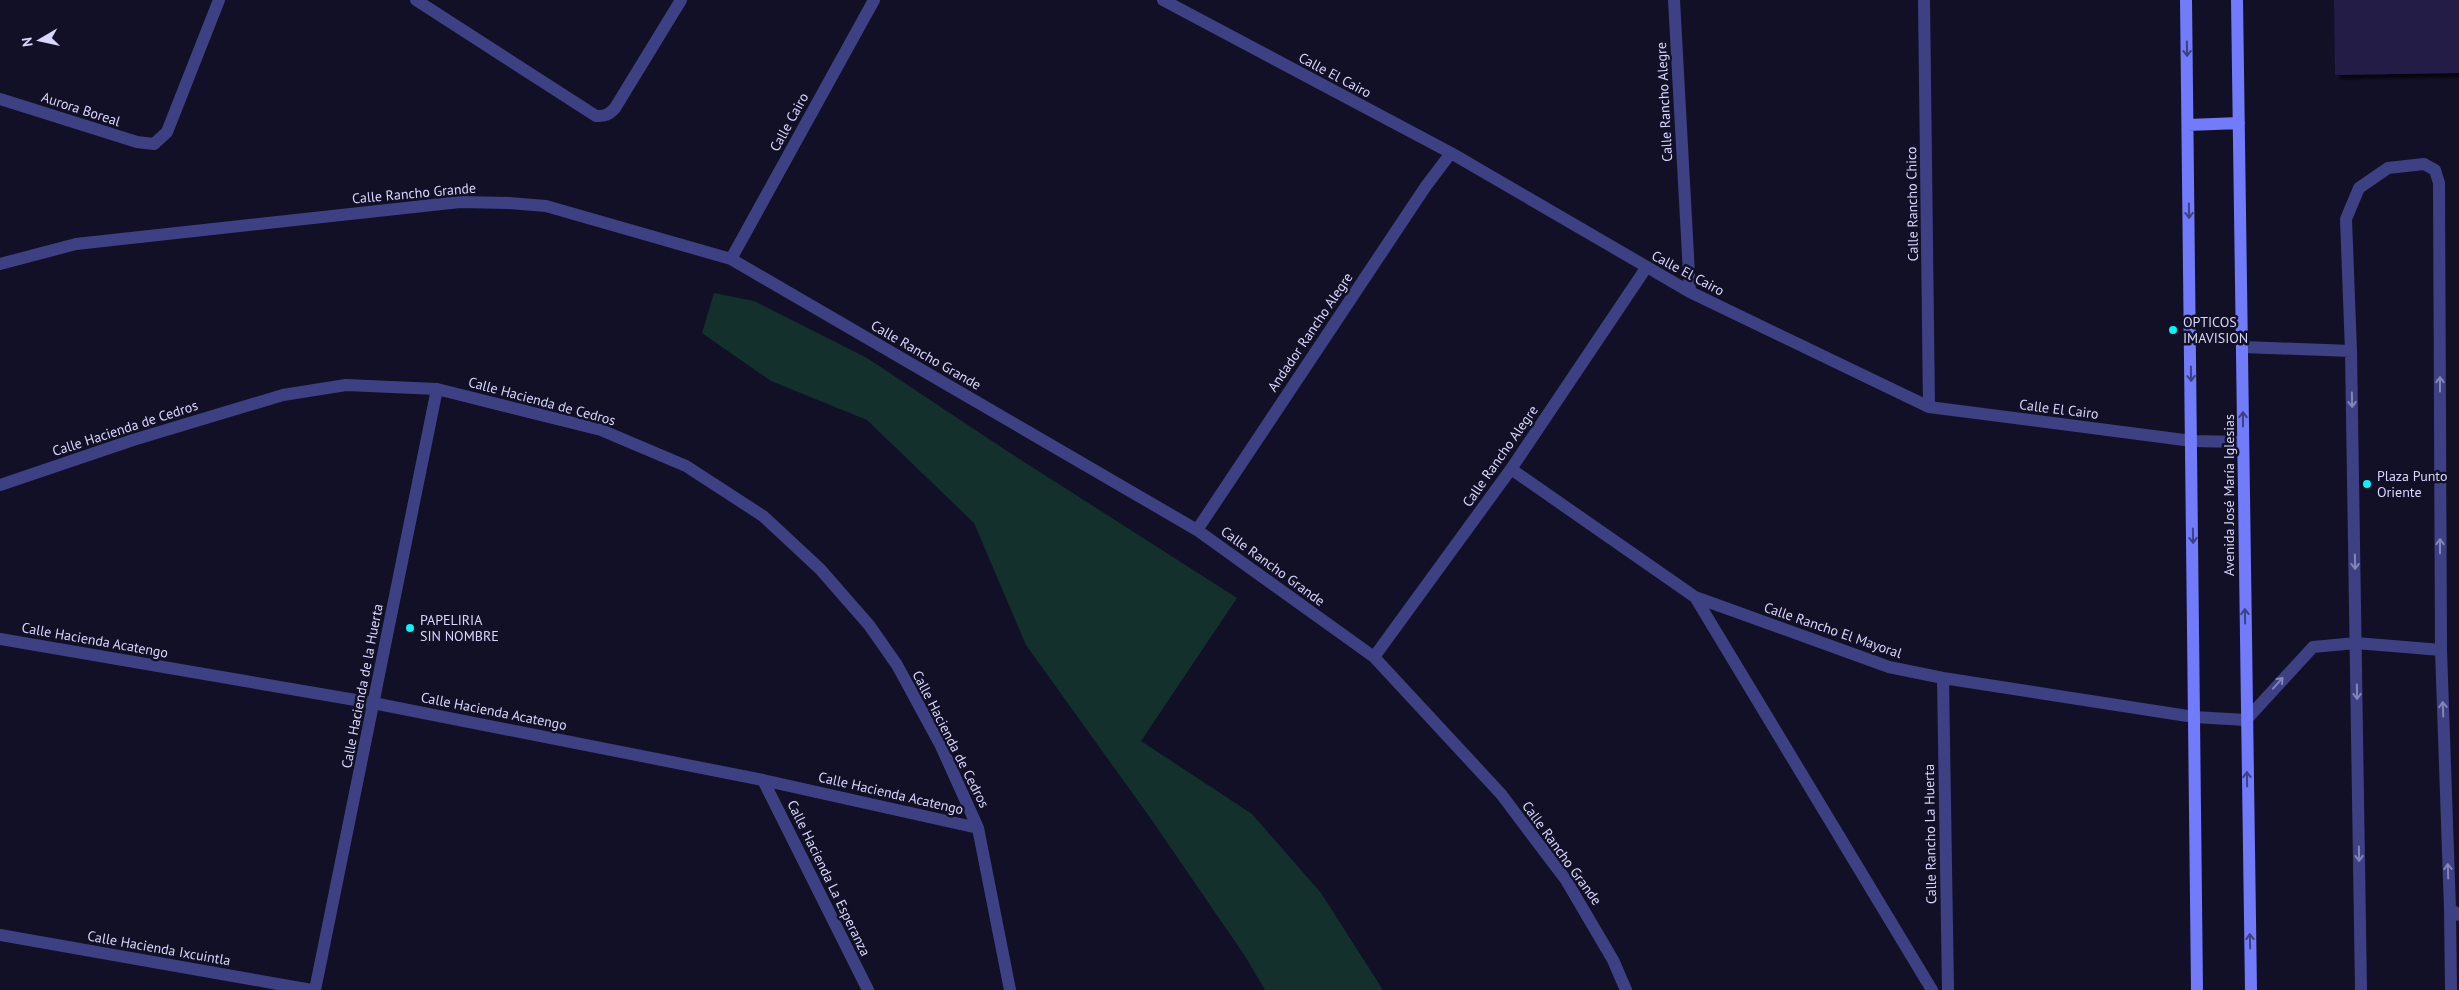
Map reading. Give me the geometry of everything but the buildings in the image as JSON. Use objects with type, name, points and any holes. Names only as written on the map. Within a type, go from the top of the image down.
[{"type":"main road","points":[[2186,0],[2197,990]]},
{"type":"main road","name":"Avenida José María Iglesias","points":[[2238,0],[2251,990]]},
{"type":"main road","points":[[2188,125],[2239,123]]},
{"type":"street","name":"Aurora Boreal","points":[[0,99],[137,142],[154,144],[167,132],[218,0]]},
{"type":"street","points":[[416,0],[596,116],[610,114],[615,108],[681,0]]},
{"type":"street","name":"Calle Cairo","points":[[731,259],[874,0]]},
{"type":"street","name":"Calle El Cairo","points":[[1163,0],[1451,153],[1690,292],[1929,407],[2192,441],[2243,442]]},
{"type":"street","name":"Calle Rancho Alegre","points":[[1674,0],[1690,292]]},
{"type":"street","name":"Calle Rancho Chico","points":[[1924,0],[1929,407]]},
{"type":"street","name":"Andador Rancho Alegre","points":[[1197,530],[1426,186],[1451,153]]},
{"type":"street","points":[[2361,990],[2351,351],[2346,219],[2358,188],[2388,168],[2424,164],[2435,170],[2439,183],[2441,650],[2454,912],[2451,990]]},
{"type":"street","name":"Calle Rancho Grande","points":[[0,264],[76,244],[460,202],[510,202],[546,206],[731,259],[1197,530],[1374,657],[1501,794],[1548,857],[1592,921],[1613,960],[1626,990]]},
{"type":"street","name":"Calle Rancho Alegre","points":[[1374,657],[1511,469],[1646,268]]},
{"type":"street","points":[[2244,347],[2351,351]]},
{"type":"street","name":"Calle Hacienda de Cedros","points":[[0,485],[133,440],[283,395],[346,385],[437,389],[601,430],[686,466],[763,516],[820,569],[869,625],[897,664],[941,746],[978,828],[1010,990]]},
{"type":"street","name":"Calle Hacienda de la Huerta","points":[[314,990],[437,389]]},
{"type":"street","name":"Calle Rancho El Mayoral","points":[[1511,469],[1695,597],[1889,667],[1943,678],[2194,718],[2246,720]]},
{"type":"street","points":[[1695,597],[1932,990]]},
{"type":"street","name":"Calle Hacienda Acatengo","points":[[0,639],[374,703],[763,780],[978,828]]},
{"type":"street","points":[[2246,720],[2313,647],[2356,643],[2441,650]]},
{"type":"street","name":"Calle Rancho La Huerta","points":[[1943,678],[1948,990]]},
{"type":"street","name":"Calle Hacienda La Esperanza","points":[[763,780],[868,990]]},
{"type":"street","name":"Calle Hacienda Ixcuintla","points":[[0,935],[314,990]]},
{"type":"green space","points":[[714,293],[754,301],[867,358],[1007,451],[1237,598],[1141,741],[1252,814],[1321,893],[1383,990],[1265,990],[1245,956],[1151,819],[1026,645],[974,523],[867,420],[771,381],[702,333]]},
{"type":"place","name":"OPTICOS IMAVISION","points":[[2173,330]]},
{"type":"place","name":"Plaza Punto Oriente","points":[[2367,484]]},
{"type":"place","name":"PAPELIRIA SIN NOMBRE","points":[[410,628]]}]
